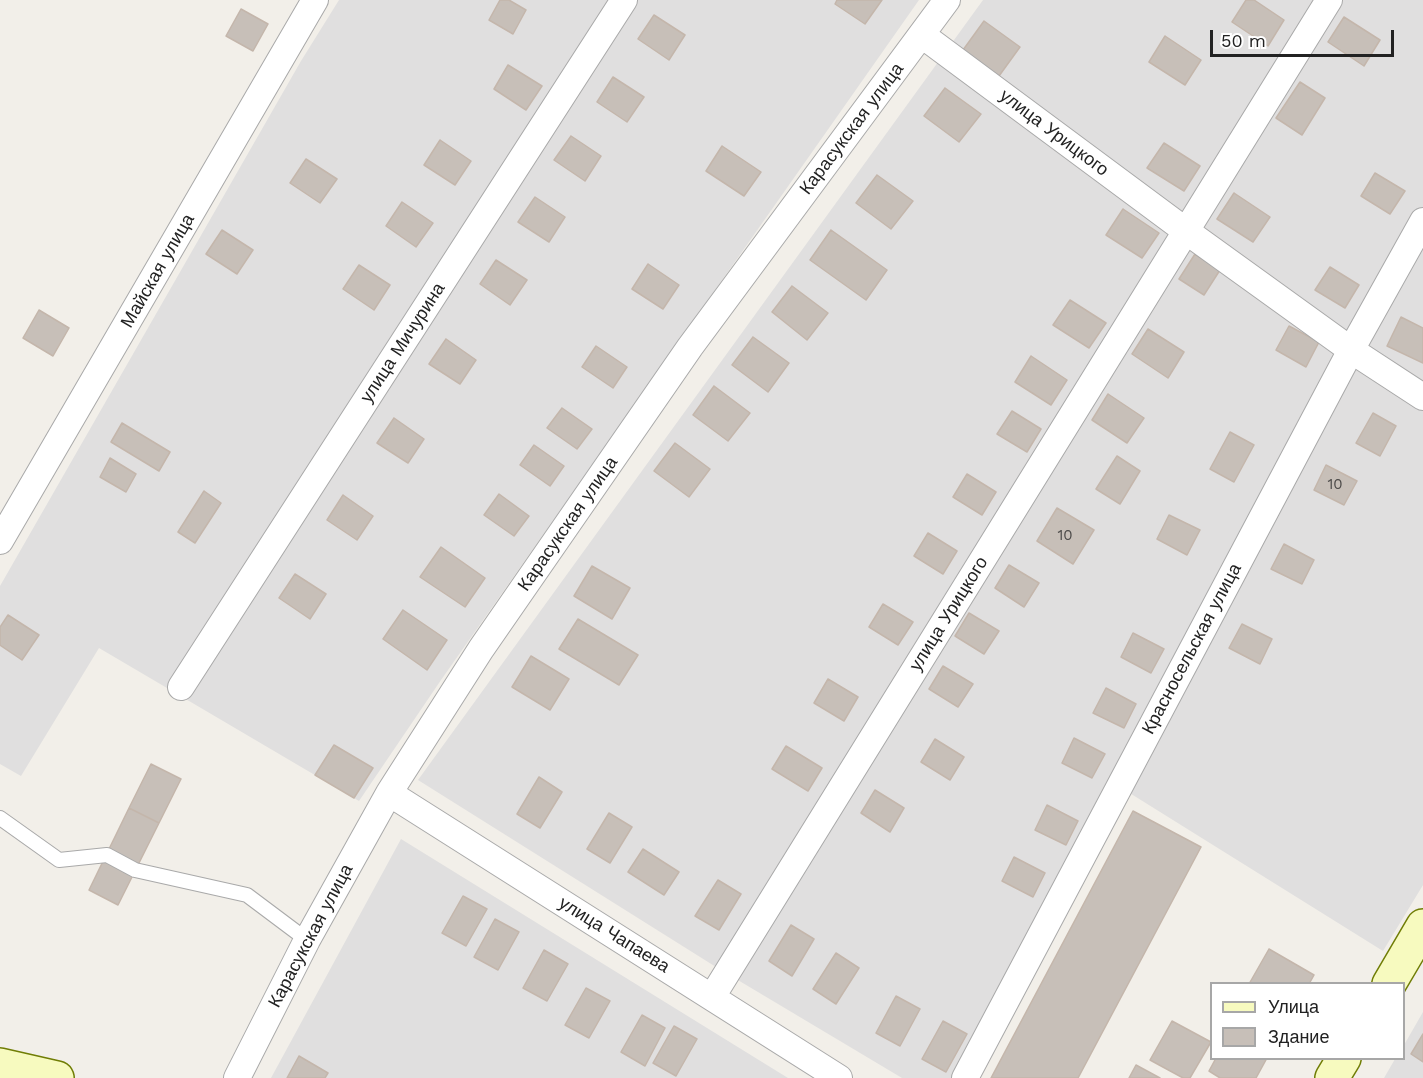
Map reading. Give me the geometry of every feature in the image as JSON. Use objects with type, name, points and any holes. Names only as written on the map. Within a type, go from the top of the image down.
[{"type":"street","name":"Майская улица","points":[[0,541],[315,0]]},
{"type":"street","name":"улица Мичурина","points":[[181,687],[624,0]]},
{"type":"street","name":"улица Урицкого","points":[[712,997],[1329,0]]},
{"type":"street","name":"Карасукская улица","points":[[237,1078],[307,940],[389,793],[481,649],[690,347],[922,35],[939,3]]},
{"type":"street","name":"улица Урицкого","points":[[922,35],[1186,231],[1351,350],[1423,398]]},
{"type":"street","name":"Красносельская улица","points":[[965,1078],[1351,350],[1423,221]]},
{"type":"street","name":"улица Чапаева","points":[[389,793],[839,1078]]},
{"type":"street","points":[[1390,982],[1423,926]]},
{"type":"street","points":[[1332,1078],[1343,1060]]},
{"type":"street","points":[[0,1065],[57,1078]]},
{"type":"lane","points":[[0,818],[58,860],[107,855],[135,870],[248,895],[307,940]]},
{"type":"shaded area","points":[[339,0],[919,0],[441,680],[359,801],[99,648],[21,776],[0,764],[0,586],[301,61]]},
{"type":"shaded area","points":[[983,0],[1423,0],[1423,885],[1383,951],[1120,787],[960,1078],[902,1078],[716,967],[418,780]]},
{"type":"shaded area","points":[[401,839],[788,1078],[271,1078]]},
{"type":"shaded area","points":[[1423,1012],[1423,1078],[1384,1078],[1394,1060],[1405,1060],[1405,1043]]},
{"type":"building","points":[[500,0],[509,0],[526,10],[513,34],[489,20]]},
{"type":"building","points":[[837,0],[882,0],[865,24],[835,4]]},
{"type":"building","points":[[1246,0],[1254,0],[1284,20],[1268,46],[1232,22]]},
{"type":"building","points":[[241,9],[268,24],[253,51],[226,36]]},
{"type":"building","points":[[654,15],[685,35],[669,60],[638,39]]},
{"type":"building","points":[[1344,17],[1380,40],[1364,66],[1328,42]]},
{"type":"building","points":[[984,21],[1020,47],[999,76],[963,50]]},
{"type":"building","points":[[1165,36],[1201,60],[1185,85],[1149,62]]},
{"type":"building","points":[[508,65],[542,86],[526,110],[494,89]]},
{"type":"building","points":[[613,77],[644,97],[627,122],[597,102]]},
{"type":"building","points":[[1300,82],[1325,98],[1302,135],[1276,118]]},
{"type":"building","points":[[945,88],[981,114],[959,142],[924,116]]},
{"type":"building","points":[[571,136],[601,156],[585,181],[554,160]]},
{"type":"building","points":[[440,140],[471,161],[455,185],[424,165]]},
{"type":"building","points":[[1164,143],[1200,166],[1184,191],[1147,168]]},
{"type":"building","points":[[722,146],[761,172],[744,196],[706,171]]},
{"type":"building","points":[[306,159],[337,179],[320,203],[290,183]]},
{"type":"building","points":[[1375,173],[1405,191],[1390,214],[1361,196]]},
{"type":"building","points":[[877,175],[913,201],[891,229],[856,203]]},
{"type":"building","points":[[1234,193],[1270,217],[1253,242],[1217,219]]},
{"type":"building","points":[[535,197],[565,217],[549,242],[518,222]]},
{"type":"building","points":[[402,202],[433,223],[416,247],[386,226]]},
{"type":"building","points":[[1123,209],[1159,233],[1142,258],[1106,235]]},
{"type":"building","points":[[222,230],[253,250],[237,274],[206,254]]},
{"type":"building","points":[[831,230],[887,270],[866,300],[810,260]]},
{"type":"building","points":[[1195,254],[1220,270],[1204,295],[1179,279]]},
{"type":"building","points":[[496,260],[527,280],[510,305],[480,284]]},
{"type":"building","points":[[648,264],[679,285],[663,309],[632,289]]},
{"type":"building","points":[[359,265],[390,285],[374,310],[343,289]]},
{"type":"building","points":[[1330,267],[1359,285],[1345,308],[1315,290]]},
{"type":"building","points":[[792,286],[828,313],[807,340],[772,312]]},
{"type":"building","points":[[1070,300],[1106,323],[1089,348],[1053,325]]},
{"type":"building","points":[[39,310],[69,328],[53,356],[23,338]]},
{"type":"building","points":[[1401,317],[1423,328],[1423,363],[1387,346]]},
{"type":"building","points":[[1289,326],[1319,342],[1306,367],[1276,350]]},
{"type":"building","points":[[1148,329],[1184,352],[1168,378],[1132,354]]},
{"type":"building","points":[[753,337],[789,363],[768,392],[732,365]]},
{"type":"building","points":[[446,339],[476,360],[460,384],[429,364]]},
{"type":"building","points":[[596,346],[627,367],[613,388],[582,367]]},
{"type":"building","points":[[1031,356],[1067,380],[1051,405],[1015,382]]},
{"type":"building","points":[[714,386],[750,413],[728,441],[693,415]]},
{"type":"building","points":[[1108,394],[1144,418],[1127,443],[1092,420]]},
{"type":"building","points":[[562,408],[592,429],[577,449],[547,428]]},
{"type":"building","points":[[1012,411],[1041,429],[1027,452],[997,434]]},
{"type":"building","points":[[1373,413],[1396,426],[1380,456],[1356,443]]},
{"type":"building","points":[[394,418],[424,439],[408,463],[377,443]]},
{"type":"building","points":[[122,423],[170,452],[159,471],[111,442]]},
{"type":"building","points":[[1230,432],[1254,445],[1234,482],[1210,469]]},
{"type":"building","points":[[675,443],[710,469],[689,497],[654,471]]},
{"type":"building","points":[[534,445],[564,466],[550,486],[520,465]]},
{"type":"building","points":[[1117,456],[1140,471],[1120,504],[1096,489]]},
{"type":"building","points":[[110,458],[136,474],[126,492],[100,477]]},
{"type":"building","points":[[1326,465],[1357,481],[1344,505],[1314,490]]},
{"type":"building","points":[[967,474],[996,492],[982,515],[953,497]]},
{"type":"building","points":[[204,491],[221,503],[195,543],[178,532]]},
{"type":"building","points":[[499,494],[529,516],[514,536],[484,515]]},
{"type":"building","points":[[343,495],[373,516],[357,540],[327,520]]},
{"type":"building","points":[[1057,508],[1094,530],[1073,564],[1037,541]]},
{"type":"building","points":[[1169,515],[1200,530],[1187,555],[1157,539]]},
{"type":"building","points":[[928,533],[957,551],[943,574],[914,556]]},
{"type":"building","points":[[1284,544],[1314,560],[1302,584],[1271,569]]},
{"type":"building","points":[[441,547],[485,578],[465,607],[420,577]]},
{"type":"building","points":[[1009,565],[1039,583],[1024,607],[995,588]]},
{"type":"building","points":[[592,566],[630,588],[612,619],[574,596]]},
{"type":"building","points":[[295,574],[326,594],[310,619],[279,598]]},
{"type":"building","points":[[883,604],[913,622],[898,645],[869,627]]},
{"type":"building","points":[[403,610],[447,640],[427,670],[383,639]]},
{"type":"building","points":[[969,613],[999,631],[984,654],[955,636]]},
{"type":"building","points":[[8,615],[39,635],[22,660],[0,645],[0,627]]},
{"type":"building","points":[[578,619],[638,655],[619,685],[559,649]]},
{"type":"building","points":[[1242,624],[1272,639],[1260,664],[1229,648]]},
{"type":"building","points":[[1133,633],[1164,649],[1151,673],[1121,657]]},
{"type":"building","points":[[531,656],[569,679],[550,710],[512,687]]},
{"type":"building","points":[[943,666],[973,684],[958,707],[929,689]]},
{"type":"building","points":[[828,679],[858,697],[844,721],[814,703]]},
{"type":"building","points":[[1106,688],[1136,704],[1124,728],[1093,713]]},
{"type":"building","points":[[1074,738],[1105,754],[1092,778],[1062,763]]},
{"type":"building","points":[[935,739],[964,757],[950,780],[921,762]]},
{"type":"building","points":[[334,745],[373,768],[354,798],[315,775]]},
{"type":"building","points":[[786,746],[822,768],[808,791],[772,769]]},
{"type":"building","points":[[151,764],[181,779],[159,823],[129,808]]},
{"type":"building","points":[[539,777],[562,792],[540,828],[517,814]]},
{"type":"building","points":[[875,790],[904,808],[890,832],[861,813]]},
{"type":"building","points":[[1047,805],[1078,821],[1066,845],[1035,830]]},
{"type":"building","points":[[129,808],[159,823],[118,905],[89,890]]},
{"type":"building","points":[[1133,811],[1201,847],[1078,1078],[991,1078]]},
{"type":"building","points":[[609,813],[632,827],[610,863],[587,849]]},
{"type":"building","points":[[643,849],[679,872],[664,895],[628,872]]},
{"type":"building","points":[[1014,857],[1045,873],[1033,897],[1002,881]]},
{"type":"building","points":[[718,880],[741,894],[719,930],[695,916]]},
{"type":"building","points":[[463,896],[487,909],[466,946],[442,933]]},
{"type":"building","points":[[495,919],[519,932],[498,970],[474,957]]},
{"type":"building","points":[[791,925],[814,939],[792,976],[769,961]]},
{"type":"building","points":[[1269,949],[1314,975],[1310,982],[1250,982]]},
{"type":"building","points":[[544,950],[568,964],[547,1001],[523,988]]},
{"type":"building","points":[[836,953],[859,968],[836,1004],[813,989]]},
{"type":"building","points":[[586,988],[610,1001],[589,1038],[565,1025]]},
{"type":"building","points":[[896,996],[920,1009],[900,1046],[876,1033]]},
{"type":"building","points":[[642,1015],[665,1028],[645,1066],[621,1052]]},
{"type":"building","points":[[943,1021],[967,1034],[946,1072],[922,1059]]},
{"type":"building","points":[[1172,1021],[1210,1041],[1190,1078],[1183,1078],[1150,1060]]},
{"type":"building","points":[[674,1026],[697,1039],[676,1076],[653,1063]]},
{"type":"building","points":[[1423,1034],[1423,1062],[1411,1054]]},
{"type":"building","points":[[299,1056],[328,1073],[325,1078],[287,1078]]},
{"type":"building","points":[[1215,1060],[1266,1060],[1256,1078],[1220,1078],[1209,1071]]},
{"type":"building","points":[[1136,1065],[1160,1078],[1129,1078]]}]
